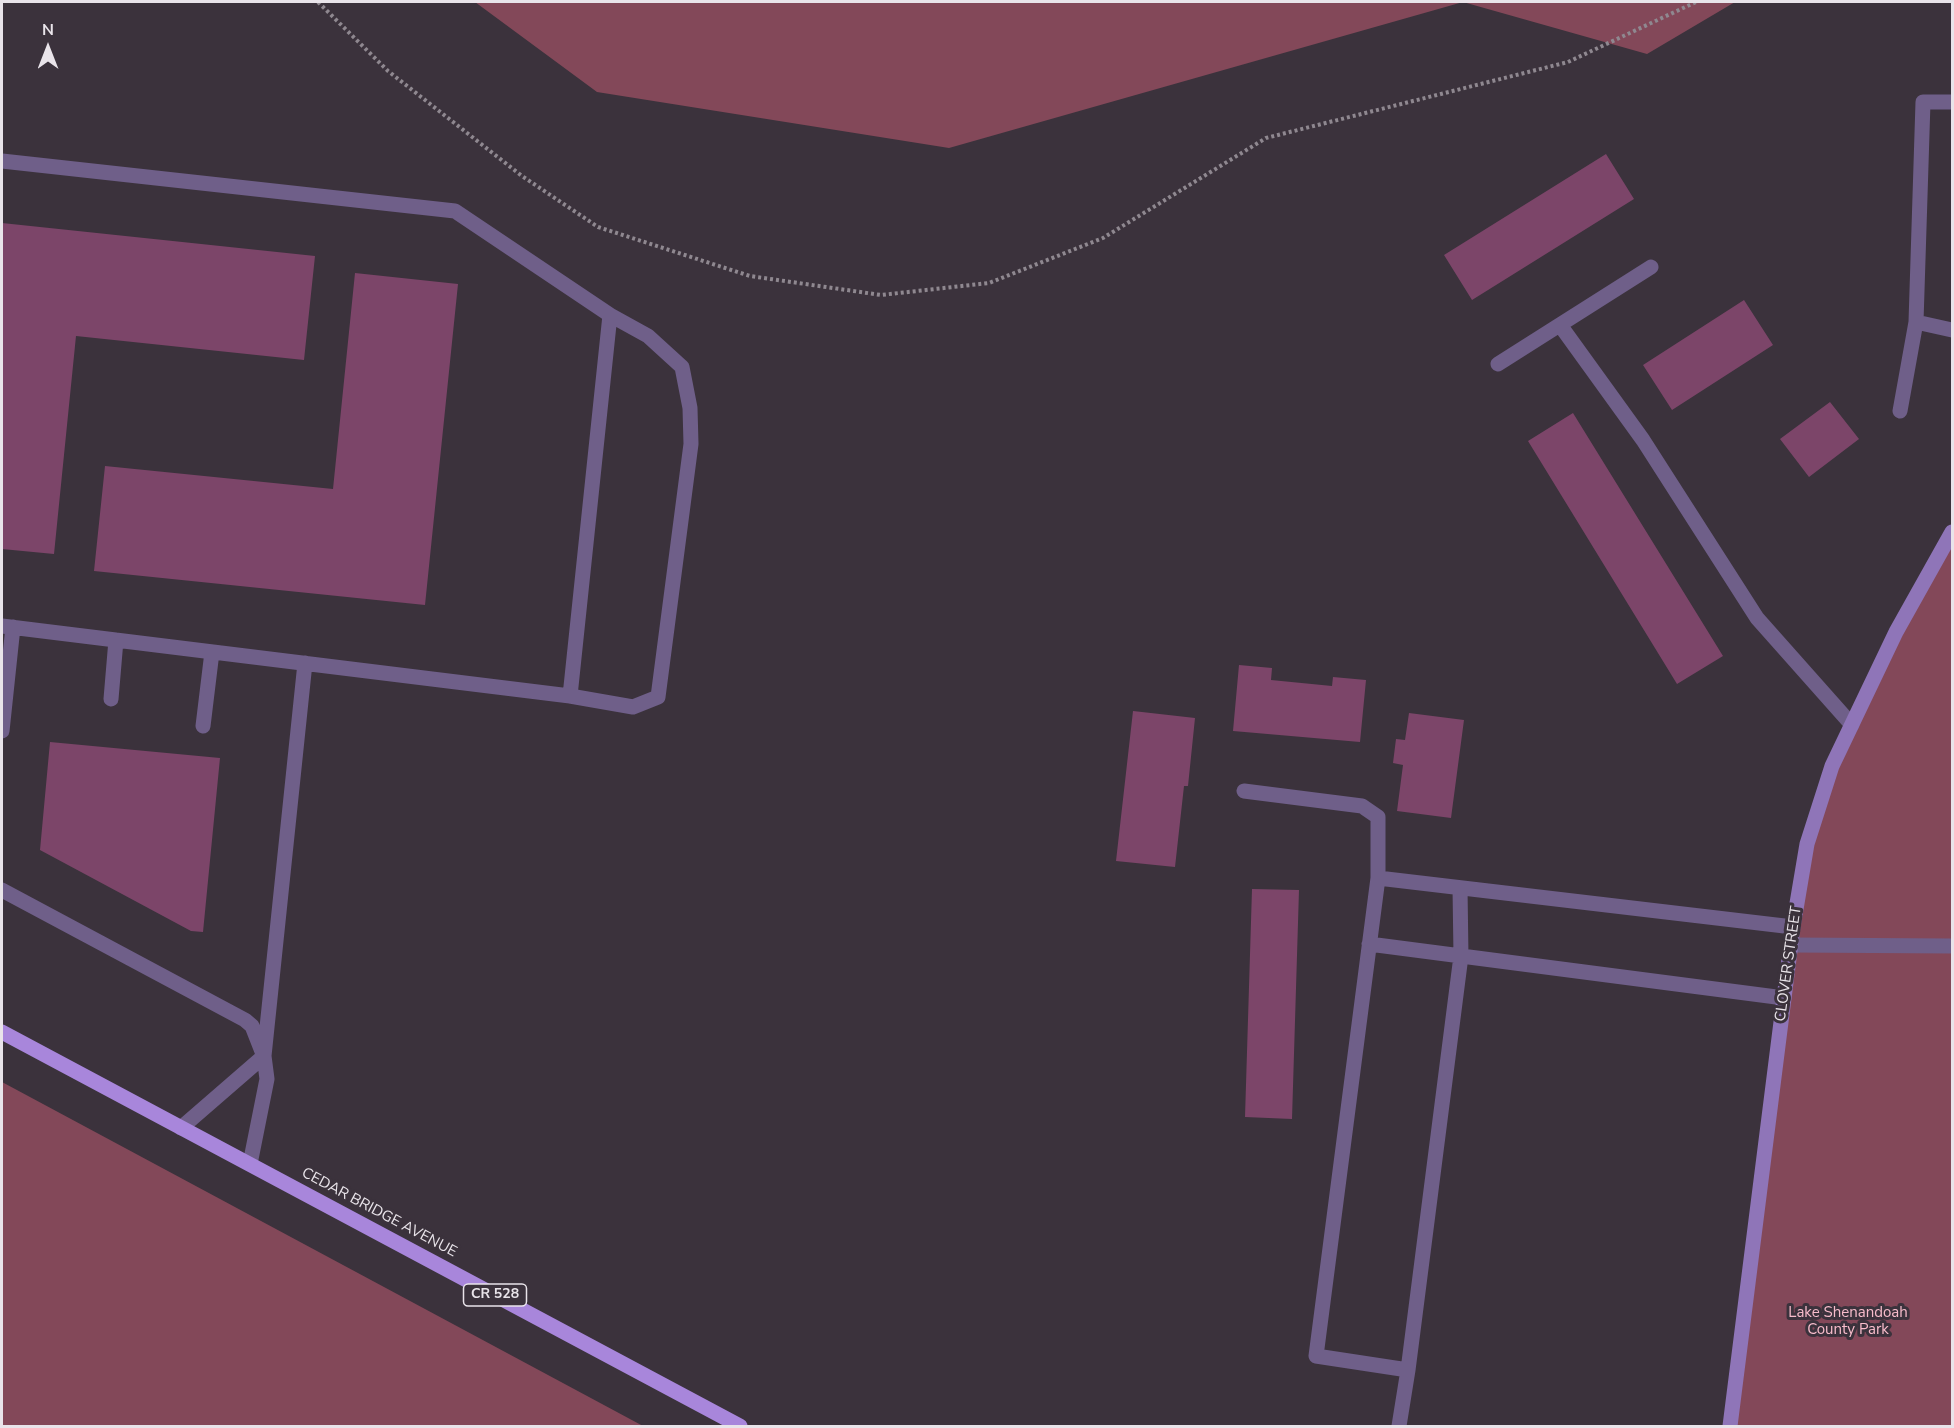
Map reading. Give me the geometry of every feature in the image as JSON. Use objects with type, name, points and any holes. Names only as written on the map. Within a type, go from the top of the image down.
[{"type":"main road","name":"CEDAR BRIDGE AVENUE","points":[[2,1032],[740,1426]]},
{"type":"street","name":"CLOVER STREET","points":[[1730,1426],[1792,927],[1807,844],[1832,766],[1851,725],[1896,632],[1953,532]]},
{"type":"lane","points":[[1900,411],[1916,322],[1923,102],[1953,102]]},
{"type":"lane","points":[[2,161],[455,211],[610,315],[648,336],[682,366],[690,408],[691,444],[658,697],[633,707],[570,696],[7,626],[2,730]]},
{"type":"lane","points":[[1498,364],[1651,267]]},
{"type":"lane","points":[[570,696],[610,315]]},
{"type":"lane","points":[[1916,322],[1953,330]]},
{"type":"lane","points":[[1560,325],[1643,440],[1757,618],[1851,725]]},
{"type":"lane","points":[[111,699],[116,640]]},
{"type":"lane","points":[[203,726],[212,652]]},
{"type":"lane","points":[[250,1164],[267,1079],[264,1056],[305,663]]},
{"type":"lane","points":[[1245,791],[1362,806],[1378,817],[1378,878],[1316,1356],[1408,1370]]},
{"type":"lane","points":[[1378,878],[1792,927]]},
{"type":"lane","points":[[1399,1426],[1461,956],[1460,888]]},
{"type":"lane","points":[[2,890],[245,1020],[252,1026],[264,1056]]},
{"type":"lane","points":[[1369,944],[1784,998]]},
{"type":"lane","points":[[1791,945],[1953,946]]},
{"type":"lane","points":[[181,1128],[264,1056]]},
{"type":"path","points":[[318,2],[388,71],[522,176],[598,227],[750,276],[881,295],[989,283],[1102,238],[1266,138],[1568,62],[1696,2]]},
{"type":"green space","points":[[475,2],[1463,2],[949,148],[597,92]]},
{"type":"green space","points":[[1463,2],[1735,2],[1647,54]]},
{"type":"green space","name":"Lake Shenandoah County Park","points":[[1952,532],[1952,1426],[1730,1426],[1791,945],[1832,766]]},
{"type":"green space","points":[[2,1082],[643,1426],[2,1426]]},
{"type":"building","points":[[1606,154],[1634,199],[1472,300],[1444,255]]},
{"type":"building","points":[[2,223],[315,256],[304,360],[76,336],[54,554],[2,549]]},
{"type":"building","points":[[355,273],[458,284],[425,605],[94,571],[105,466],[333,489]]},
{"type":"building","points":[[1744,300],[1773,345],[1672,410],[1643,365]]},
{"type":"building","points":[[1830,402],[1859,439],[1809,477],[1780,439]]},
{"type":"building","points":[[1573,413],[1723,656],[1677,684],[1528,441]]},
{"type":"building","points":[[1239,665],[1272,668],[1271,680],[1332,686],[1333,677],[1366,680],[1360,742],[1233,731]]},
{"type":"building","points":[[1133,711],[1195,718],[1188,786],[1184,786],[1175,867],[1116,861]]},
{"type":"building","points":[[1409,713],[1464,720],[1451,818],[1397,811],[1403,765],[1393,763],[1396,739],[1405,740]]},
{"type":"building","points":[[50,742],[220,758],[203,932],[191,931],[40,850]]},
{"type":"building","points":[[1252,889],[1299,890],[1292,1119],[1245,1117]]}]
